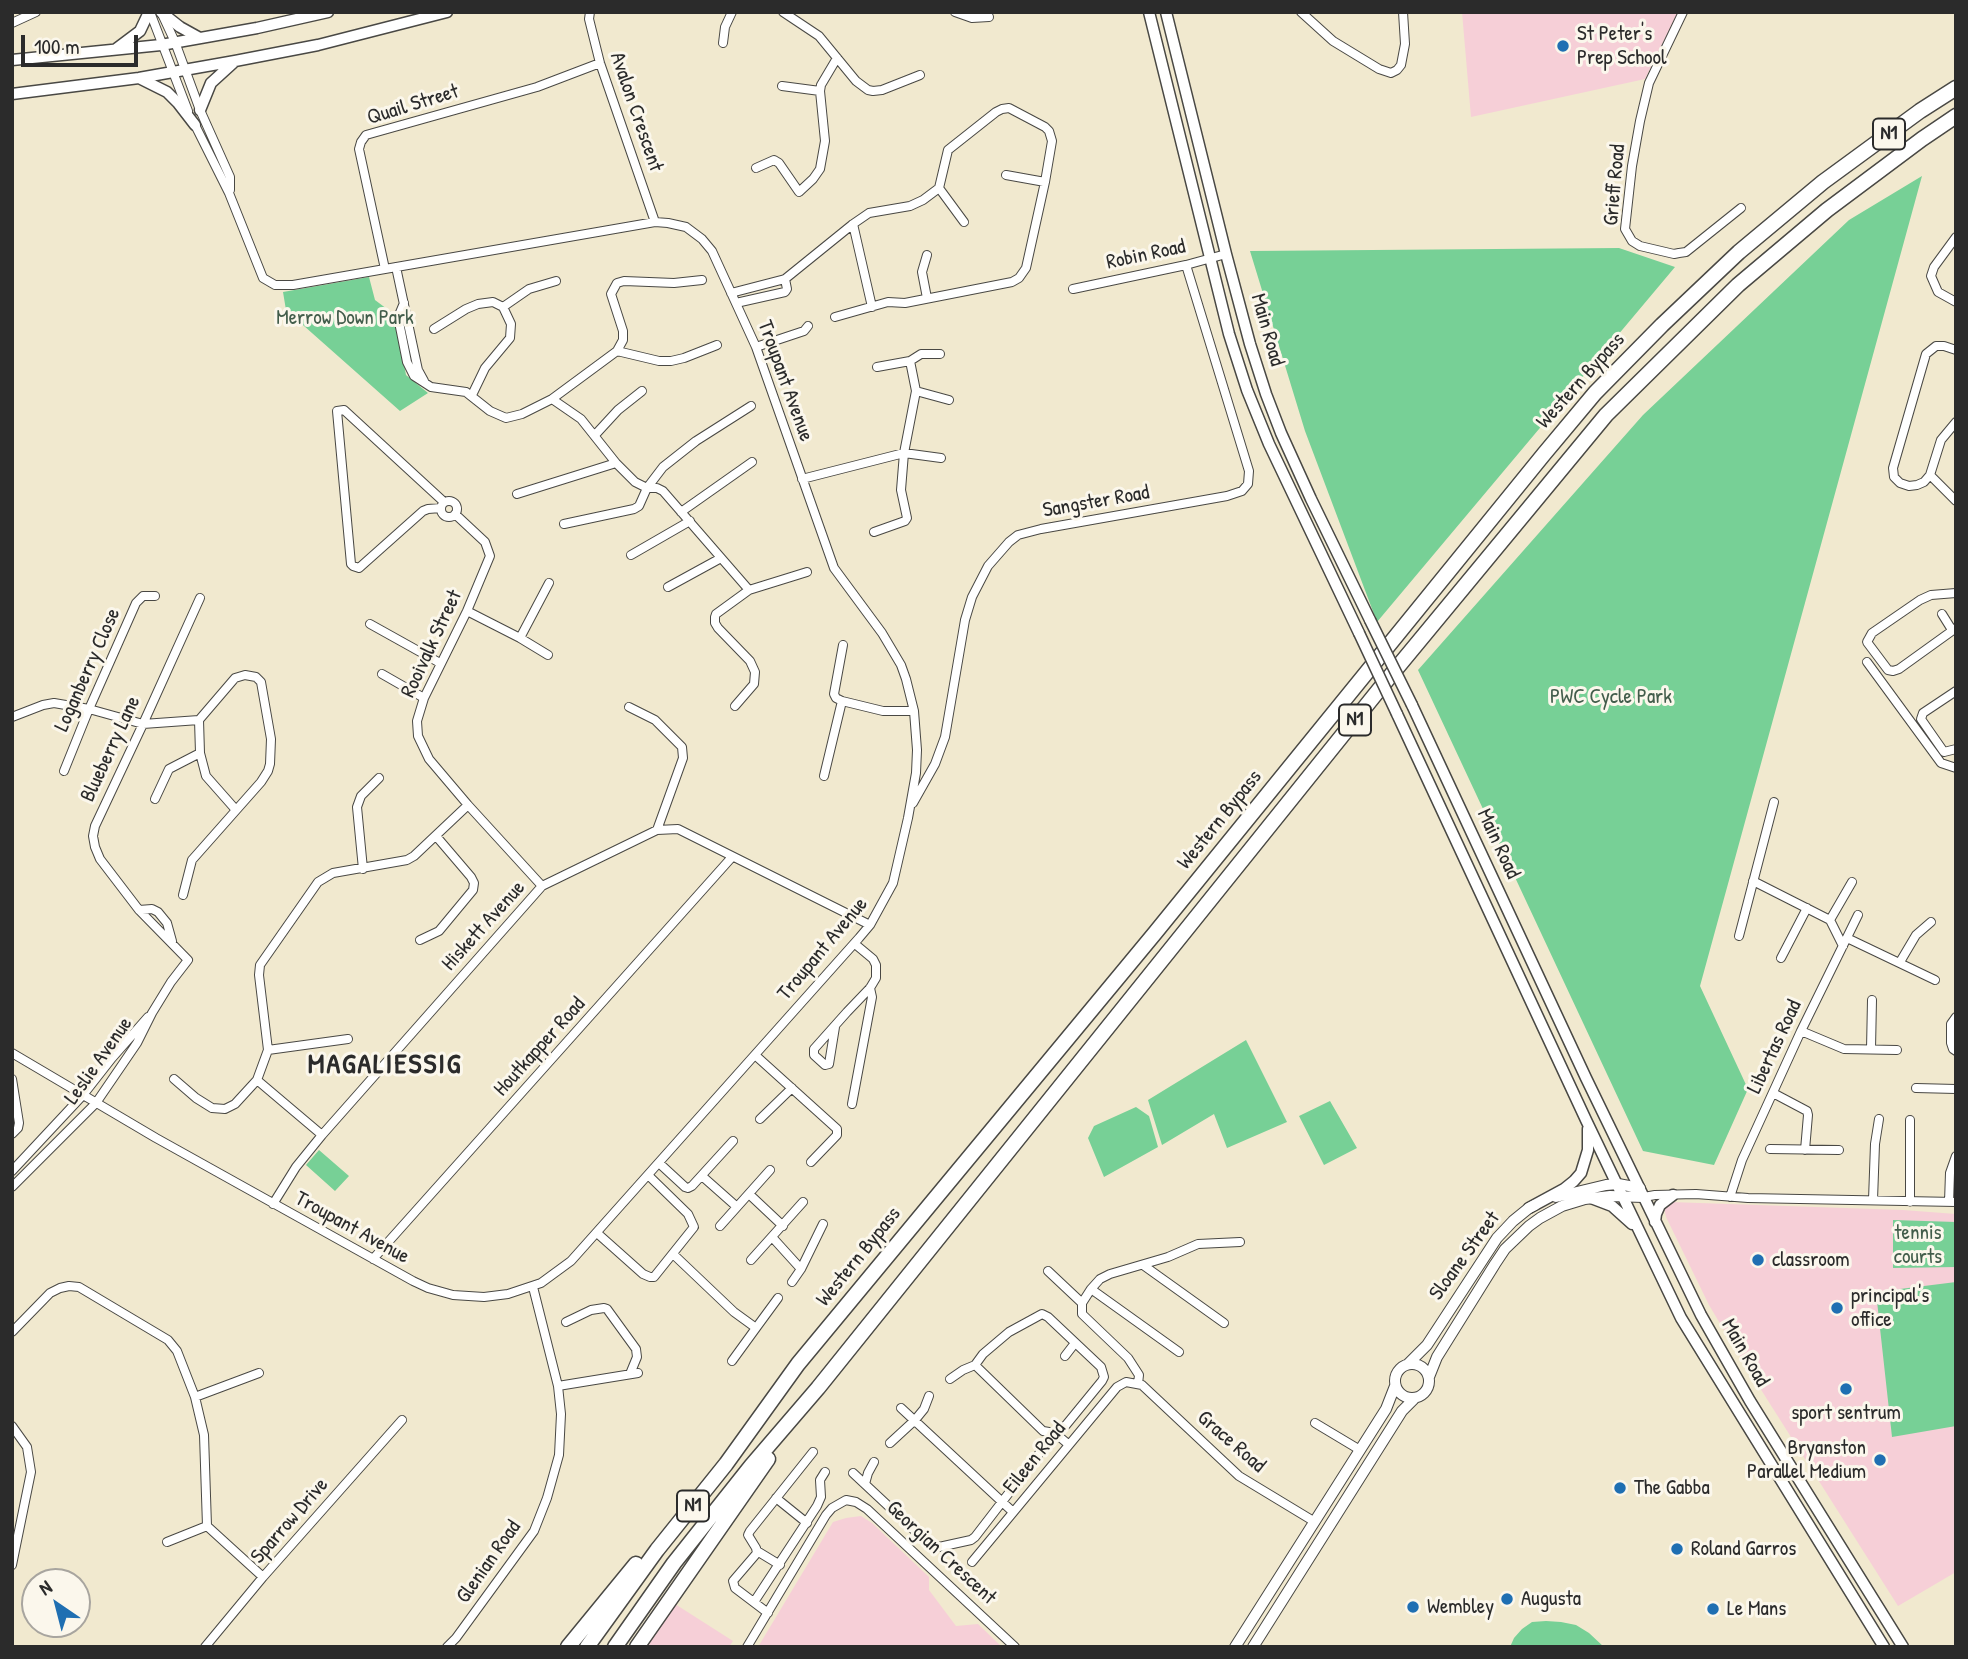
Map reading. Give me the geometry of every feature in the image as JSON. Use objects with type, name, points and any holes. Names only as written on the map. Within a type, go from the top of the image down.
[{"type":"highway","name":"Western Bypass","points":[[587,1647],[798,1364],[1155,933],[1595,393],[1739,252],[1823,181],[1956,88]]},
{"type":"highway","name":"Western Bypass","points":[[615,1647],[682,1553],[751,1466],[818,1388],[1382,686],[1606,415],[1748,276],[1827,210],[1956,116]]},
{"type":"highway","points":[[568,1647],[798,1364]]},
{"type":"highway","points":[[637,1647],[818,1388]]},
{"type":"main road","points":[[113,51],[140,31],[149,12]]},
{"type":"main road","points":[[161,12],[198,37]]},
{"type":"main road","points":[[12,60],[161,45],[328,12]]},
{"type":"main road","points":[[12,94],[139,78],[235,61],[331,42],[447,12]]},
{"type":"main road","name":"Main Road","points":[[1149,12],[1229,334],[1247,390],[1275,456],[1675,1306],[1884,1647]]},
{"type":"main road","name":"Main Road","points":[[1166,12],[1250,344],[1281,433],[1570,1043],[1645,1193],[1655,1223],[1724,1357],[1903,1647]]},
{"type":"main road","points":[[200,110],[211,83],[235,61]]},
{"type":"main road","points":[[139,78],[167,92],[195,125]]},
{"type":"main road","points":[[1529,1208],[1564,1189],[1581,1173],[1588,1150],[1586,1120]]},
{"type":"main road","points":[[1655,1223],[1660,1205],[1674,1195]]},
{"type":"main road","points":[[1591,1198],[1612,1206],[1638,1231]]},
{"type":"street","points":[[12,23],[36,12]]},
{"type":"street","points":[[149,12],[195,125],[229,193]]},
{"type":"street","points":[[161,12],[230,177],[229,193]]},
{"type":"street","name":"Avalon Crescent","points":[[590,12],[589,19],[600,63],[655,222]]},
{"type":"street","points":[[723,43],[725,27],[732,12]]},
{"type":"street","points":[[783,12],[819,36],[856,81],[868,90],[882,90],[920,75]]},
{"type":"street","points":[[1301,12],[1333,41],[1379,69],[1391,73],[1401,65],[1405,44],[1403,12]]},
{"type":"street","name":"Grieff Road","points":[[1683,12],[1649,83],[1632,166],[1625,229],[1632,241],[1640,246],[1686,252],[1741,208]]},
{"type":"street","points":[[960,13],[972,18],[989,17]]},
{"type":"street","points":[[756,168],[774,160],[799,192],[813,179],[820,169],[825,141],[821,85],[837,58]]},
{"type":"street","name":"Quail Street","points":[[384,269],[359,149],[366,135],[537,87],[600,63]]},
{"type":"street","points":[[782,86],[820,91]]},
{"type":"street","points":[[732,293],[785,279],[872,212],[916,204],[939,188],[948,149],[996,112],[1006,108],[1045,127],[1051,135],[1051,150],[1026,268],[1018,278],[1012,282],[905,303],[888,302],[835,317]]},
{"type":"street","points":[[1006,175],[1045,182]]},
{"type":"street","points":[[939,188],[964,222]]},
{"type":"street","name":"Troupant Avenue","points":[[12,1054],[413,1281],[453,1296],[496,1297],[541,1283],[571,1261],[597,1233],[855,944],[870,925],[893,883],[899,862],[916,773],[917,750],[914,711],[906,678],[882,633],[834,568],[756,347],[712,251],[702,239],[686,227],[655,222],[293,285],[275,285],[263,278],[229,193]]},
{"type":"street","points":[[853,225],[872,307]]},
{"type":"street","points":[[1956,237],[1932,272],[1932,281],[1938,292],[1956,302]]},
{"type":"street","name":"Robin Road","points":[[1073,289],[1226,254]]},
{"type":"street","points":[[927,255],[922,272],[927,298]]},
{"type":"street","name":"Sangster Road","points":[[910,808],[935,764],[945,737],[960,643],[971,597],[988,566],[1009,542],[1024,533],[1041,529],[1227,496],[1242,491],[1248,484],[1249,471],[1186,265]]},
{"type":"street","points":[[396,267],[404,303],[399,323],[409,370],[431,387],[466,392],[489,411],[506,418],[522,414],[552,399],[617,351],[624,335],[611,299],[617,283],[702,280]]},
{"type":"street","points":[[736,303],[785,292],[785,279]]},
{"type":"street","points":[[503,307],[529,289],[556,281]]},
{"type":"street","points":[[434,329],[478,304],[493,302],[503,307],[511,324],[510,338],[485,368],[472,395]]},
{"type":"street","points":[[756,347],[804,331],[808,326]]},
{"type":"street","points":[[617,351],[659,361],[671,361],[717,345]]},
{"type":"street","points":[[1956,350],[1936,346],[1926,354],[1893,468],[1894,477],[1909,486],[1920,484],[1930,475],[1938,444],[1956,422]]},
{"type":"street","points":[[877,367],[910,361],[921,354],[940,355]]},
{"type":"street","points":[[874,532],[906,520],[901,490],[904,453],[916,391],[910,361]]},
{"type":"street","points":[[595,435],[618,410],[642,391]]},
{"type":"street","points":[[916,391],[949,400]]},
{"type":"street","points":[[552,399],[578,416],[635,482],[647,488],[661,490],[748,590]]},
{"type":"street","points":[[564,524],[634,509],[643,501],[647,488],[663,467],[696,441],[751,406]]},
{"type":"street","points":[[344,410],[443,505],[423,512],[359,568],[353,566],[337,411],[344,410]]},
{"type":"street","points":[[802,480],[904,453],[941,458]]},
{"type":"street","points":[[681,512],[752,462]]},
{"type":"street","points":[[517,495],[617,463]]},
{"type":"street","points":[[1930,475],[1956,501]]},
{"type":"street","name":"Rooivalk Street","points":[[443,505],[442,514],[451,517],[455,514],[485,542],[490,556],[467,611],[424,698],[417,721],[421,743],[429,759],[542,886]]},
{"type":"street","points":[[631,555],[690,521]]},
{"type":"street","points":[[668,587],[721,558]]},
{"type":"street","points":[[735,706],[754,684],[755,672],[750,661],[718,628],[715,622],[716,614],[748,590],[807,572]]},
{"type":"street","points":[[520,638],[548,583]]},
{"type":"street","points":[[1942,614],[1954,629],[1899,669],[1888,670],[1867,642],[1872,633],[1920,600],[1931,595],[1956,593]]},
{"type":"street","name":"Loganberry Close","points":[[64,771],[136,603],[143,596],[155,596]]},
{"type":"street","name":"Blueberry Lane","points":[[188,960],[172,943],[167,923],[158,912],[152,909],[139,910],[100,859],[94,847],[93,836],[94,826],[144,724],[200,598]]},
{"type":"street","points":[[467,611],[548,655]]},
{"type":"street","points":[[370,625],[440,663]]},
{"type":"street","points":[[843,645],[836,698],[883,711],[914,711]]},
{"type":"street","points":[[1867,662],[1941,763],[1956,768]]},
{"type":"street","points":[[183,895],[192,860],[261,782],[268,771],[271,739],[259,679],[249,674],[235,678],[199,720],[200,752],[208,780],[236,810]]},
{"type":"street","points":[[382,674],[424,698]]},
{"type":"street","points":[[1956,691],[1923,713],[1921,719],[1944,752],[1956,749]]},
{"type":"street","points":[[824,776],[842,701]]},
{"type":"street","points":[[12,717],[54,703],[89,709],[144,724],[199,720]]},
{"type":"street","points":[[629,707],[655,720],[680,743],[683,751],[683,758],[657,830],[678,829],[870,925]]},
{"type":"street","points":[[155,799],[169,769],[200,752]]},
{"type":"street","points":[[363,869],[357,807],[361,796],[379,778]]},
{"type":"street","points":[[1739,936],[1774,802]]},
{"type":"street","points":[[174,1079],[206,1105],[220,1110],[235,1104],[257,1080],[268,1050],[259,975],[262,961],[318,882],[333,873],[407,860],[468,805]]},
{"type":"street","name":"Hiskett Avenue","points":[[273,1204],[296,1167],[322,1135],[542,886],[657,830]]},
{"type":"street","points":[[420,940],[439,931],[473,890],[471,877],[436,836]]},
{"type":"street","name":"Houtkapper Road","points":[[373,1259],[732,856]]},
{"type":"street","points":[[1753,881],[1830,919],[1845,942],[1900,962],[1935,980]]},
{"type":"street","points":[[1830,919],[1852,881]]},
{"type":"street","points":[[1781,958],[1807,908]]},
{"type":"street","name":"Libertas Road","points":[[1730,1197],[1742,1160],[1858,915]]},
{"type":"street","points":[[1900,962],[1916,935],[1931,922]]},
{"type":"street","points":[[835,1027],[876,978],[873,959],[855,944]]},
{"type":"street","name":"Leslie Avenue","points":[[12,1187],[96,1103],[136,1043],[171,982],[188,960]]},
{"type":"street","points":[[852,1104],[872,997],[870,988]]},
{"type":"street","points":[[1871,1049],[1872,1000]]},
{"type":"street","name":"Leslie Avenue","points":[[12,1171],[83,1095],[152,1013]]},
{"type":"street","points":[[1956,1017],[1951,1024],[1951,1043],[1956,1051]]},
{"type":"street","points":[[1801,1031],[1844,1049],[1898,1050]]},
{"type":"street","points":[[268,1050],[348,1039]]},
{"type":"street","points":[[755,1055],[838,1132],[811,1162]]},
{"type":"street","points":[[12,1079],[19,1123],[12,1134]]},
{"type":"street","points":[[257,1080],[322,1135]]},
{"type":"street","points":[[760,1119],[792,1088]]},
{"type":"street","points":[[1916,1088],[1956,1089]]},
{"type":"street","points":[[1773,1093],[1807,1111],[1805,1150]]},
{"type":"street","points":[[1872,1200],[1879,1118]]},
{"type":"street","points":[[1910,1120],[1910,1202]]},
{"type":"street","points":[[659,1163],[685,1187],[692,1186],[733,1141]]},
{"type":"street","points":[[1770,1149],[1839,1150]]},
{"type":"street","points":[[1952,1202],[1950,1173],[1956,1156]]},
{"type":"street","points":[[720,1226],[770,1170]]},
{"type":"street","points":[[597,1233],[647,1276],[654,1277],[694,1230],[694,1223],[648,1175]]},
{"type":"street","points":[[702,1176],[737,1207]]},
{"type":"street","name":"Sloane Street","points":[[1408,1364],[1427,1345],[1506,1227],[1529,1208],[1568,1193],[1618,1184],[1645,1193],[1674,1195],[1952,1202]]},
{"type":"street","name":"Sloane Street","points":[[1429,1377],[1437,1357],[1494,1264],[1529,1226],[1562,1206],[1591,1198],[1645,1193]]},
{"type":"street","points":[[749,1194],[783,1226]]},
{"type":"street","points":[[751,1260],[803,1202]]},
{"type":"street","points":[[792,1282],[824,1224]]},
{"type":"street","points":[[772,1237],[801,1269]]},
{"type":"street","points":[[1134,1383],[1139,1375],[1136,1369],[1081,1310],[1082,1303],[1091,1289],[1104,1276],[1186,1251],[1198,1244],[1240,1242]]},
{"type":"street","points":[[673,1254],[734,1312],[756,1328]]},
{"type":"street","points":[[1143,1265],[1224,1323]]},
{"type":"street","points":[[1048,1271],[1082,1303]]},
{"type":"street","points":[[12,1332],[50,1293],[69,1286],[79,1287],[168,1340],[177,1351],[195,1396],[204,1435],[207,1526],[264,1577]]},
{"type":"street","name":"Glenian Road","points":[[447,1647],[534,1531],[559,1455],[561,1414],[558,1386],[533,1287]]},
{"type":"street","points":[[1091,1289],[1179,1352]]},
{"type":"street","points":[[732,1361],[778,1298]]},
{"type":"street","points":[[558,1386],[634,1373],[637,1357],[636,1349],[607,1309],[591,1310],[566,1322]]},
{"type":"street","points":[[853,1472],[926,1543],[934,1547],[971,1540],[1055,1433],[1066,1425],[1104,1377],[1101,1367],[1042,1314],[1009,1332],[982,1354],[975,1365],[950,1379]]},
{"type":"street","points":[[1065,1356],[1075,1343]]},
{"type":"street","points":[[1253,1647],[1402,1411],[1426,1391],[1429,1377],[1423,1368],[1408,1364],[1398,1370],[1394,1379],[1395,1387],[1400,1395],[1414,1399]]},
{"type":"street","points":[[975,1365],[1044,1432],[1055,1433],[1068,1444]]},
{"type":"street","points":[[195,1396],[259,1373]]},
{"type":"street","name":"Eileen Road","points":[[972,1562],[1117,1387],[1134,1383]]},
{"type":"street","name":"Grace Road","points":[[1134,1383],[1142,1385],[1239,1476],[1315,1522]]},
{"type":"street","points":[[1235,1647],[1379,1420],[1395,1387]]},
{"type":"street","points":[[890,1443],[925,1409],[929,1396]]},
{"type":"street","points":[[901,1408],[1013,1513]]},
{"type":"street","name":"Sparrow Drive","points":[[207,1646],[402,1420]]},
{"type":"street","points":[[1379,1420],[1394,1423]]},
{"type":"street","points":[[1315,1423],[1359,1451],[1367,1452],[1382,1442]]},
{"type":"street","points":[[12,1426],[27,1447],[31,1472],[12,1565]]},
{"type":"street","points":[[779,1565],[757,1551],[748,1535],[813,1452]]},
{"type":"street","points":[[864,1485],[874,1462]]},
{"type":"street","points":[[754,1602],[817,1506],[821,1497],[820,1480],[825,1472]]},
{"type":"street","points":[[1315,1522],[1323,1524],[1356,1483]]},
{"type":"street","points":[[776,1498],[807,1523]]},
{"type":"street","name":"Georgian Crescent","points":[[747,1647],[826,1515],[846,1500],[856,1502],[867,1509],[1015,1647]]},
{"type":"street","points":[[167,1542],[207,1526]]},
{"type":"street","points":[[757,1551],[733,1581],[735,1588],[768,1613]]},
{"type":"shaded area","name":"St Peter's Prep School","points":[[1462,12],[1678,12],[1645,79],[1471,117]]},
{"type":"shaded area","name":"Bryanston Parallel Medium","points":[[1670,1202],[1956,1214],[1956,1572],[1898,1606],[1709,1305],[1666,1217],[1664,1207]]},
{"type":"shaded area","points":[[861,1516],[872,1523],[929,1577],[929,1590],[956,1626],[978,1624],[1002,1647],[758,1647],[833,1522]]},
{"type":"shaded area","points":[[675,1604],[733,1641],[729,1647],[647,1647]]},
{"type":"green space","name":"PWC Cycle Park","points":[[1922,176],[1700,986],[1748,1089],[1714,1165],[1643,1151],[1418,670],[1643,415],[1849,220]]},
{"type":"green space","points":[[1619,248],[1675,267],[1377,622],[1305,431],[1250,251]]},
{"type":"green space","name":"Merrow Down Park","points":[[369,277],[375,300],[395,315],[406,375],[428,393],[400,411],[286,310],[283,292]]},
{"type":"green space","points":[[1246,1040],[1287,1122],[1227,1148],[1214,1114],[1162,1145],[1148,1100]]},
{"type":"green space","points":[[1330,1101],[1357,1148],[1324,1165],[1299,1116]]},
{"type":"green space","points":[[1136,1107],[1149,1116],[1158,1147],[1104,1177],[1088,1138],[1094,1126]]},
{"type":"green space","points":[[319,1150],[349,1176],[335,1191],[306,1165]]},
{"type":"green space","name":"tennis courts","points":[[1893,1220],[1956,1222],[1956,1267],[1893,1268]]},
{"type":"green space","points":[[1956,1282],[1956,1426],[1892,1437],[1876,1292]]},
{"type":"green space","points":[[1532,1622],[1576,1625],[1604,1647],[1510,1647],[1522,1629]]},
{"type":"place","name":"St Peter's Prep School","points":[[1563,46]]},
{"type":"place","name":"classroom","points":[[1758,1260]]},
{"type":"place","name":"principal's office","points":[[1837,1308]]},
{"type":"place","name":"sport sentrum","points":[[1846,1389]]},
{"type":"place","name":"Bryanston Parallel Medium","points":[[1880,1460]]},
{"type":"place","name":"The Gabba","points":[[1620,1488]]},
{"type":"place","name":"Roland Garros","points":[[1677,1549]]},
{"type":"place","name":"Augusta","points":[[1507,1599]]},
{"type":"place","name":"Wembley","points":[[1413,1607]]},
{"type":"place","name":"Le Mans","points":[[1713,1609]]},
{"type":"district","name":"MAGALIESSIG","points":[[385,1066]]}]
